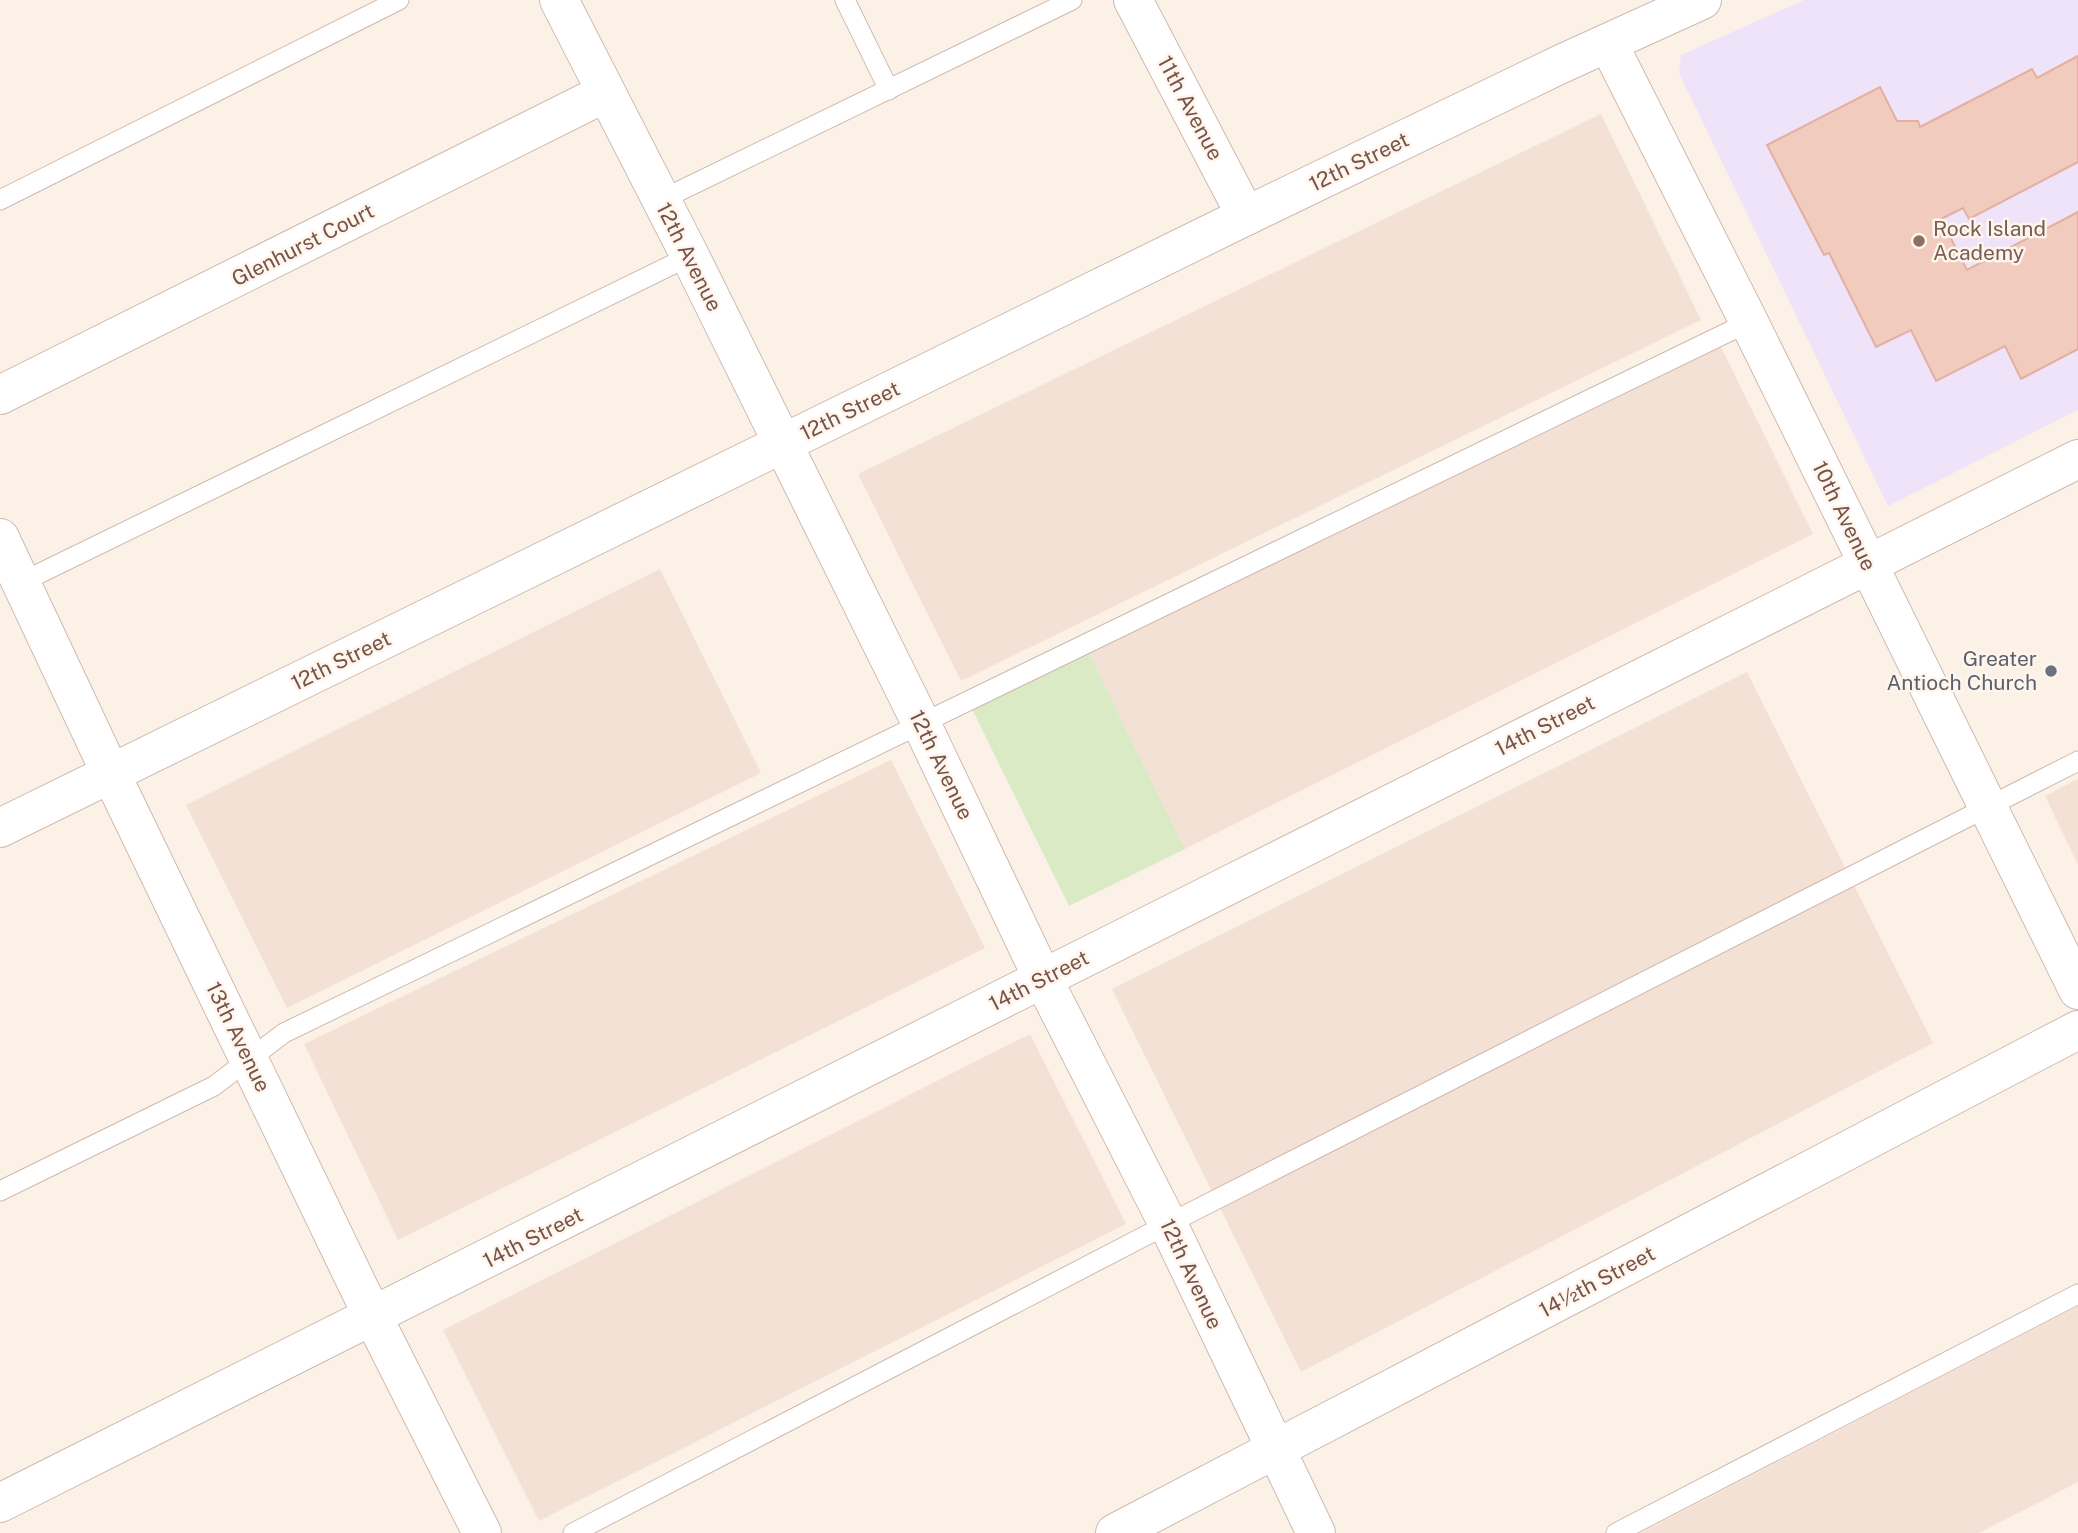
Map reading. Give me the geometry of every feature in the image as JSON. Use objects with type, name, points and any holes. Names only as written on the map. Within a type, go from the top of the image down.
[{"type":"street","name":"12th Avenue","points":[[559,0],[784,444],[1043,979],[1168,1224],[1316,1533]]},
{"type":"street","name":"11th Avenue","points":[[1133,0],[1246,216]]},
{"type":"street","name":"12th Street","points":[[0,828],[1246,216],[1702,0]]},
{"type":"street","name":"10th Avenue","points":[[1608,43],[1749,322],[2078,990]]},
{"type":"street","name":"Glenhurst Court","points":[[0,395],[605,93]]},
{"type":"street","name":"14th Street","points":[[0,1503],[374,1319],[1867,563],[2078,459]]},
{"type":"street","name":"13th Avenue","points":[[0,538],[374,1319],[482,1533]]},
{"type":"street","name":"14½th Street","points":[[1115,1533],[2078,1030]]},
{"type":"lane","points":[[0,200],[399,0]]},
{"type":"lane","points":[[845,0],[889,90]]},
{"type":"lane","points":[[661,200],[1072,0]]},
{"type":"lane","points":[[22,582],[690,256]]},
{"type":"lane","points":[[0,1191],[214,1086],[284,1033],[1749,322]]},
{"type":"lane","points":[[573,1533],[1168,1224],[2078,761]]},
{"type":"lane","points":[[1615,1533],[2078,1294]]},
{"type":"shaded area","name":"Rock Island Academy","points":[[1804,0],[2078,0],[2078,410],[1888,506],[1679,73],[1681,55]]},
{"type":"shaded area","points":[[1601,114],[1701,320],[961,681],[858,474]]},
{"type":"shaded area","points":[[1720,345],[1813,534],[1185,849],[1088,651]]},
{"type":"shaded area","points":[[660,569],[761,773],[287,1008],[186,805]]},
{"type":"shaded area","points":[[1747,672],[1933,1043],[1301,1372],[1112,989]]},
{"type":"shaded area","points":[[891,760],[985,948],[398,1240],[304,1044]]},
{"type":"shaded area","points":[[2078,779],[2078,865],[2045,796]]},
{"type":"shaded area","points":[[1030,1034],[1126,1224],[539,1521],[443,1330]]},
{"type":"shaded area","points":[[2078,1306],[2078,1482],[1979,1533],[1641,1533]]},
{"type":"green space","points":[[1088,651],[1185,849],[1069,906],[971,707]]},
{"type":"building","points":[[2078,56],[2078,162],[1969,219],[1963,208],[1941,219],[1967,270],[2078,212],[2078,349],[2021,379],[2005,346],[1936,381],[1911,330],[1876,347],[1829,253],[1824,255],[1767,145],[1880,87],[1897,121],[1918,121],[1920,127],[2032,69],[2037,78]]},
{"type":"place","name":"Rock Island Academy","points":[[1919,241]]},
{"type":"place","name":"Greater Antioch Church","points":[[2051,671]]}]
